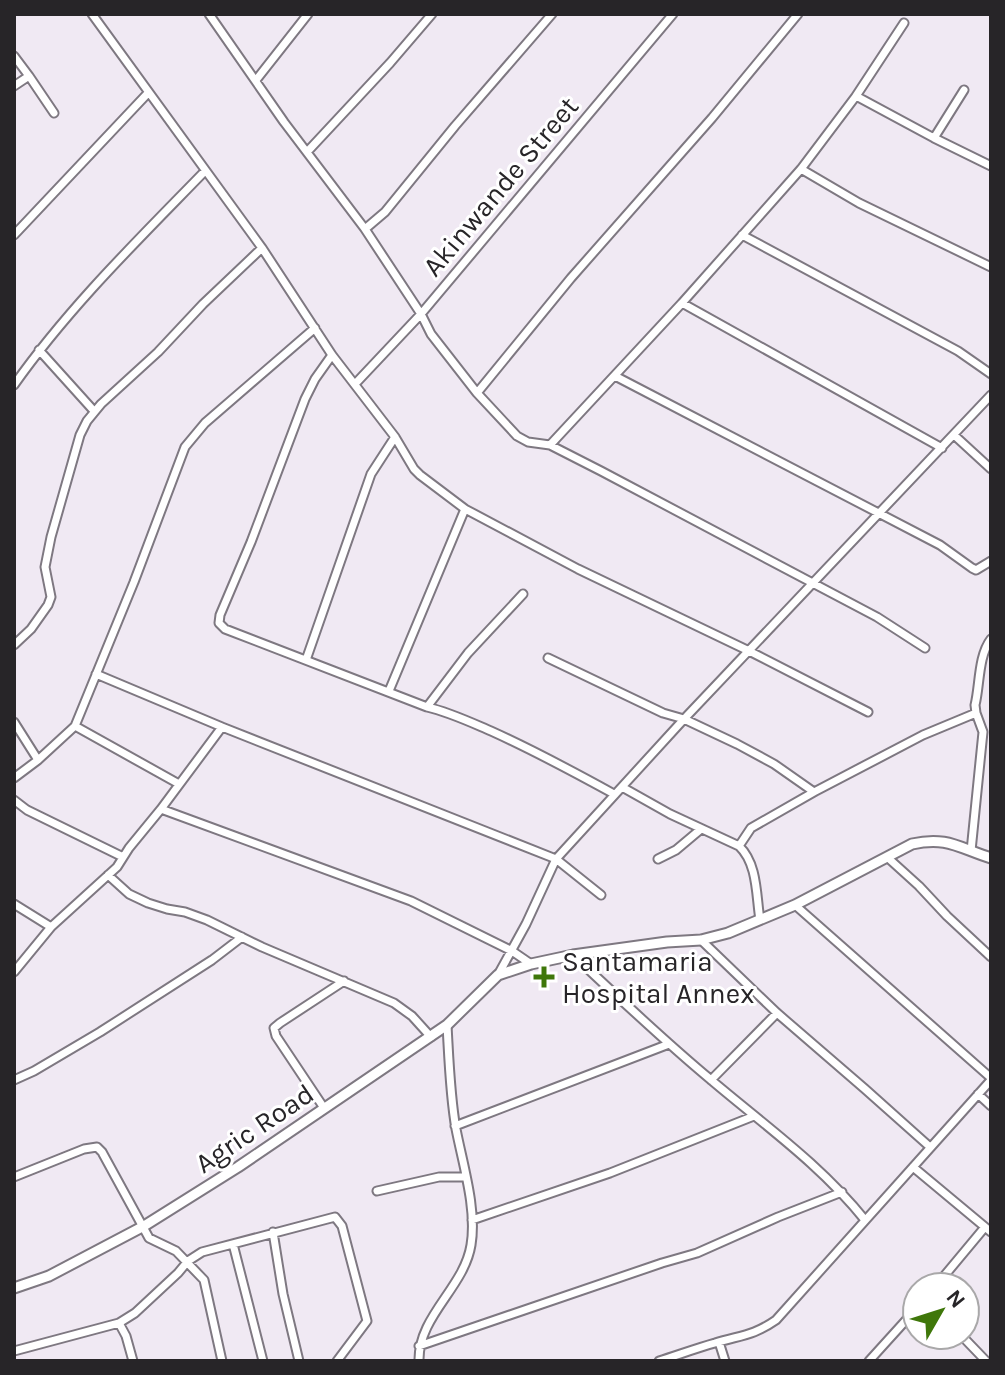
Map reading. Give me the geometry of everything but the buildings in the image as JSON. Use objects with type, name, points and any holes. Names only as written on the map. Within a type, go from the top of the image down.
[{"type":"street","points":[[92,14],[262,248],[332,355],[395,437],[414,469],[434,487],[465,509],[578,569],[868,712]]},
{"type":"street","points":[[209,14],[284,122],[365,229],[431,334],[477,393],[517,436],[528,442],[550,445],[877,617],[925,648]]},
{"type":"street","points":[[256,80],[308,14]]},
{"type":"street","points":[[307,152],[432,14]]},
{"type":"street","points":[[365,229],[400,195],[552,14]]},
{"type":"street","name":"Akinwande Street","points":[[355,384],[421,314],[673,14]]},
{"type":"street","points":[[477,393],[571,278],[712,118],[798,14]]},
{"type":"street","points":[[550,445],[801,169],[856,96],[904,23]]},
{"type":"street","points":[[14,56],[54,113]]},
{"type":"street","points":[[14,86],[29,76]]},
{"type":"street","points":[[934,138],[964,90]]},
{"type":"street","points":[[14,235],[148,93]]},
{"type":"street","points":[[856,96],[991,166]]},
{"type":"street","points":[[801,169],[859,203],[991,267]]},
{"type":"street","points":[[14,385],[78,303],[205,171]]},
{"type":"street","points":[[742,235],[958,351],[991,374]]},
{"type":"street","points":[[14,645],[31,629],[51,597],[45,567],[51,537],[80,435],[94,411],[262,248]]},
{"type":"street","points":[[682,303],[942,448]]},
{"type":"street","points":[[14,778],[75,726],[185,447],[205,423],[315,328]]},
{"type":"street","points":[[39,350],[94,411]]},
{"type":"street","points":[[332,355],[305,399],[219,623],[225,629],[447,712],[517,743],[614,794]]},
{"type":"street","points":[[615,376],[940,545],[976,570],[991,561]]},
{"type":"street","points":[[498,975],[556,859],[991,395]]},
{"type":"street","points":[[954,435],[991,469]]},
{"type":"street","points":[[306,660],[371,474],[395,437]]},
{"type":"street","points":[[389,691],[465,509]]},
{"type":"street","points":[[427,707],[468,653],[523,594]]},
{"type":"street","points":[[971,851],[983,732],[975,705],[984,654],[991,639]]},
{"type":"street","points":[[548,658],[750,750],[814,792]]},
{"type":"street","points":[[96,674],[556,859],[601,895]]},
{"type":"street","points":[[739,846],[751,828],[814,792],[923,735],[976,713]]},
{"type":"street","points":[[14,722],[38,760]]},
{"type":"street","points":[[75,726],[179,784]]},
{"type":"street","points":[[14,972],[51,927],[117,867],[222,727]]},
{"type":"street","points":[[622,787],[739,846],[752,865],[760,920]]},
{"type":"street","points":[[14,800],[27,810],[123,857]]},
{"type":"street","points":[[161,809],[411,901],[512,951],[531,964]]},
{"type":"street","points":[[658,859],[676,850],[701,829]]},
{"type":"street","points":[[498,975],[573,955],[701,940],[728,933],[795,905],[912,844],[931,840],[952,843],[991,858]]},
{"type":"street","points":[[887,857],[991,957]]},
{"type":"street","points":[[108,875],[129,894],[148,903],[196,916],[394,1003],[412,1016],[431,1037]]},
{"type":"street","points":[[14,904],[51,927]]},
{"type":"street","points":[[659,1361],[747,1336],[776,1320],[991,1079],[795,905]]},
{"type":"street","points":[[14,1080],[100,1032],[212,960],[242,937]]},
{"type":"street","points":[[701,940],[777,1013],[930,1147]]},
{"type":"street","points":[[573,955],[669,1044],[794,1147],[842,1192],[865,1220]]},
{"type":"street","name":"Agric Road","points":[[14,1288],[49,1276],[144,1226],[238,1167],[431,1037],[498,975]]},
{"type":"street","points":[[324,1108],[276,1036],[274,1028],[344,981]]},
{"type":"street","points":[[711,1080],[777,1013]]},
{"type":"street","points":[[419,1361],[419,1346],[429,1324],[466,1267],[472,1244],[466,1177],[455,1126],[447,1025]]},
{"type":"street","points":[[455,1126],[669,1044]]},
{"type":"street","points":[[978,1094],[991,1106]]},
{"type":"street","points":[[472,1220],[610,1173],[754,1116]]},
{"type":"street","points":[[14,1177],[84,1149],[97,1147],[149,1238],[176,1251],[204,1280],[222,1361]]},
{"type":"street","points":[[913,1167],[988,1229],[950,1271]]},
{"type":"street","points":[[377,1191],[439,1177],[466,1177]]},
{"type":"street","points":[[419,1346],[697,1253],[842,1192]]},
{"type":"street","points":[[17,1361],[14,1351],[119,1323],[135,1313],[188,1261],[202,1252],[335,1217],[342,1226],[367,1321],[337,1361]]},
{"type":"street","points":[[273,1232],[283,1294],[299,1361]]},
{"type":"street","points":[[233,1244],[263,1361]]},
{"type":"street","points":[[119,1323],[133,1361]]},
{"type":"street","points":[[869,1361],[901,1326]]},
{"type":"street","points":[[719,1342],[725,1361]]},
{"type":"place","name":"Santamaria Hospital Annex","points":[[544,977]]}]
